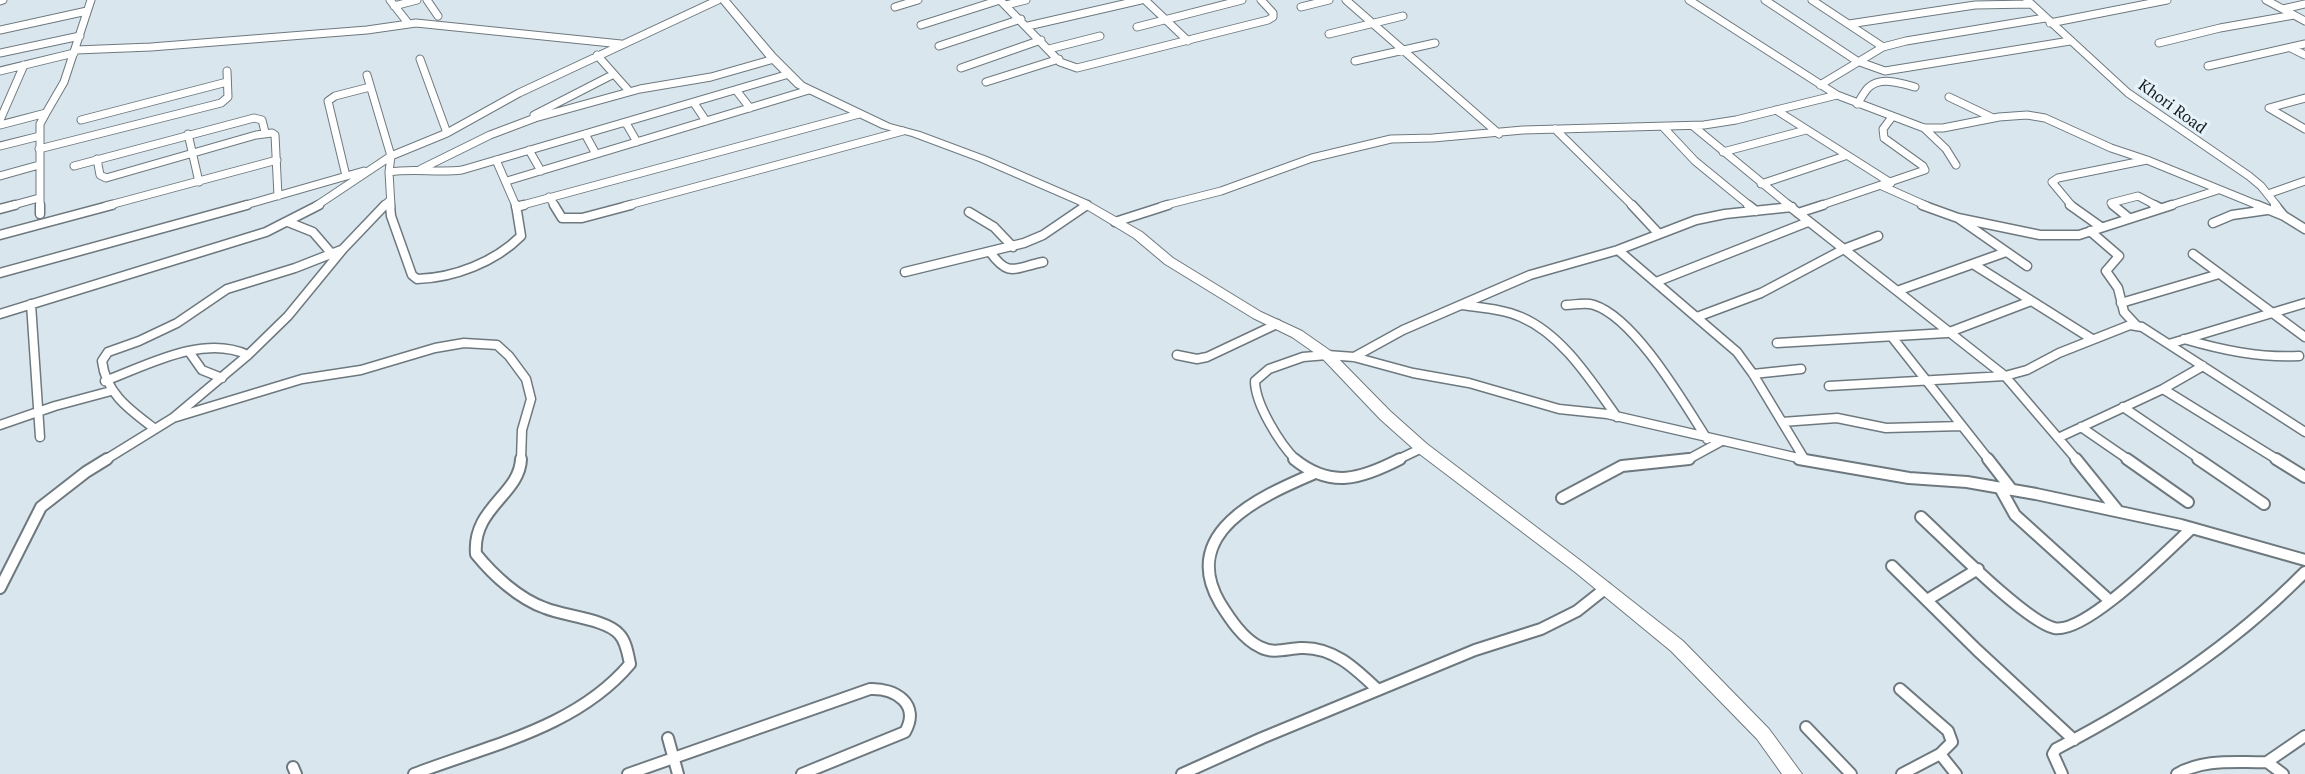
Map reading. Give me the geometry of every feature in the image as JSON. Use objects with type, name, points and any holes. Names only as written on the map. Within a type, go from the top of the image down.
[{"type":"street","points":[[40,213],[40,124],[64,82],[91,0]]},
{"type":"street","points":[[392,3],[417,0]]},
{"type":"street","points":[[427,0],[438,16]]},
{"type":"street","points":[[0,314],[234,243],[288,222],[317,206],[392,156],[447,133],[471,118],[597,55],[717,0]]},
{"type":"street","points":[[724,0],[774,59],[809,90],[886,126],[994,163],[1087,205],[1138,235],[1169,261],[1297,334],[1327,355],[1385,415],[1422,448],[1606,588],[1677,646],[1763,734],[1793,774]]},
{"type":"street","points":[[895,8],[918,0]]},
{"type":"street","points":[[921,25],[1002,2],[1026,0]]},
{"type":"street","points":[[1028,26],[1143,0],[1188,41]]},
{"type":"street","points":[[1137,27],[1242,0]]},
{"type":"street","points":[[1002,2],[1059,59],[1067,66],[1077,68],[1268,21],[1274,13],[1261,0]]},
{"type":"street","points":[[1301,7],[1329,0]]},
{"type":"street","points":[[1346,0],[1499,134]]},
{"type":"street","points":[[1689,0],[1820,85],[1857,104],[1892,117],[1924,128],[1943,128],[1993,118],[2027,115],[2045,118],[2111,148],[2147,160],[2284,216]]},
{"type":"street","points":[[1765,0],[1857,61],[1885,71],[2070,40]]},
{"type":"street","points":[[1812,0],[1883,47]]},
{"type":"street","points":[[1820,85],[1883,47],[1906,41],[2048,21],[2167,0]]},
{"type":"street","points":[[2266,0],[2305,21]]},
{"type":"street","points":[[1849,24],[1975,5],[2029,2]]},
{"type":"street","name":"Khori Road","points":[[2029,2],[2128,93],[2249,176],[2268,194],[2284,216],[2305,229]]},
{"type":"street","points":[[392,3],[408,23]]},
{"type":"street","points":[[2283,9],[2305,4]]},
{"type":"street","points":[[0,30],[87,11]]},
{"type":"street","points":[[2159,43],[2220,28],[2294,15]]},
{"type":"street","points":[[1329,34],[1402,16]]},
{"type":"street","points":[[939,46],[1021,19]]},
{"type":"street","points":[[0,71],[75,52],[367,30],[408,23],[623,44]]},
{"type":"street","points":[[0,53],[80,36]]},
{"type":"street","points":[[1049,49],[1100,36]]},
{"type":"street","points":[[961,68],[1041,40]]},
{"type":"street","points":[[1355,61],[1435,43]]},
{"type":"street","points":[[2208,66],[2305,44]]},
{"type":"street","points":[[2291,48],[2305,55]]},
{"type":"street","points":[[597,55],[612,75],[629,91]]},
{"type":"street","points":[[420,59],[447,133]]},
{"type":"street","points":[[510,127],[629,91],[711,77],[774,59]]},
{"type":"street","points":[[986,82],[1059,59]]},
{"type":"street","points":[[0,120],[24,65]]},
{"type":"street","points":[[39,149],[221,103],[228,97],[227,71]]},
{"type":"street","points":[[389,172],[421,169],[453,172],[789,74]]},
{"type":"street","points":[[367,75],[392,156],[389,172],[389,201],[395,231],[412,275],[417,279],[426,280],[457,272],[510,247],[521,236],[522,227],[516,207],[507,181],[496,160]]},
{"type":"street","points":[[421,169],[612,75]]},
{"type":"street","points":[[81,120],[227,82]]},
{"type":"street","points":[[1857,104],[1869,87],[1876,84],[1896,82],[1916,87]]},
{"type":"street","points":[[346,176],[328,101],[335,96],[370,87]]},
{"type":"street","points":[[736,90],[750,108]]},
{"type":"street","points":[[507,181],[809,90]]},
{"type":"street","points":[[1115,222],[1140,212],[1221,191],[1312,158],[1391,139],[1555,129],[1693,126],[1736,120],[1838,95]]},
{"type":"street","points":[[1950,96],[1993,118]]},
{"type":"street","points":[[2305,98],[2269,108],[2305,129]]},
{"type":"street","points":[[0,103],[8,101]]},
{"type":"street","points":[[693,102],[706,121]]},
{"type":"street","points":[[1776,110],[1907,199],[1958,218],[2040,235],[2079,235],[2218,190]]},
{"type":"street","points":[[0,125],[46,113]]},
{"type":"street","points":[[516,207],[859,114]]},
{"type":"street","points":[[1354,357],[1376,344],[1530,275],[1618,250],[1710,216],[1795,210],[1919,175],[1925,170],[1923,166],[1884,138],[1883,129],[1892,117]]},
{"type":"street","points":[[74,166],[254,118],[262,120],[265,132]]},
{"type":"street","points":[[626,123],[637,142]]},
{"type":"street","points":[[1693,126],[1808,222],[1947,333],[2005,376],[2032,405],[2118,511]]},
{"type":"street","points":[[1664,128],[1695,161],[1756,212]]},
{"type":"street","points":[[1924,128],[1946,149],[1956,165]]},
{"type":"street","points":[[1555,129],[1659,234]]},
{"type":"street","points":[[1723,152],[1806,130]]},
{"type":"street","points":[[549,197],[562,218],[582,218],[903,131]]},
{"type":"street","points":[[97,159],[100,175],[106,178],[265,132],[275,135],[278,196]]},
{"type":"street","points":[[188,134],[199,182]]},
{"type":"street","points":[[585,134],[596,154]]},
{"type":"street","points":[[0,146],[40,136]]},
{"type":"street","points":[[529,150],[541,171]]},
{"type":"street","points":[[1761,184],[1845,156]]},
{"type":"street","points":[[0,235],[277,160]]},
{"type":"street","points":[[2101,227],[2069,204],[2052,182],[2058,178],[2147,160]]},
{"type":"street","points":[[0,176],[39,165]]},
{"type":"street","points":[[0,273],[372,168]]},
{"type":"street","points":[[2268,194],[2303,183]]},
{"type":"street","points":[[2129,218],[2110,203],[2138,196],[2160,208]]},
{"type":"street","points":[[0,209],[39,198]]},
{"type":"street","points":[[0,588],[41,507],[86,472],[173,418],[222,378],[288,316],[343,249],[389,201]]},
{"type":"street","points":[[905,272],[1013,247],[1043,235],[1087,205]]},
{"type":"street","points":[[2213,223],[2232,215],[2270,210]]},
{"type":"street","points":[[969,212],[994,227],[1013,247]]},
{"type":"street","points":[[1958,218],[2027,266]]},
{"type":"street","points":[[288,222],[313,232],[332,254]]},
{"type":"street","points":[[1656,282],[1808,222]]},
{"type":"street","points":[[2090,231],[2119,256],[2106,271],[2118,288],[2124,312],[2136,325],[2305,432]]},
{"type":"street","points":[[1696,317],[1761,293],[1844,249],[1878,236]]},
{"type":"street","points":[[155,429],[127,408],[111,391],[105,381],[102,361],[108,352],[139,341],[177,323],[227,289],[343,249]]},
{"type":"street","points":[[1618,250],[1737,352],[1753,374],[1805,460]]},
{"type":"street","points":[[990,252],[1000,267],[1007,270],[1043,262]]},
{"type":"street","points":[[1897,291],[2006,252]]},
{"type":"street","points":[[2193,254],[2305,337]]},
{"type":"street","points":[[1973,264],[2092,339]]},
{"type":"street","points":[[2121,303],[2219,274]]},
{"type":"street","points":[[1777,343],[1947,333],[2031,301]]},
{"type":"street","points":[[2169,344],[2305,303]]},
{"type":"street","points":[[32,304],[40,437]]},
{"type":"street","points":[[1462,305],[1515,315],[1534,323],[1584,371],[1617,417]]},
{"type":"street","points":[[1566,305],[1594,305],[1616,319],[1659,366],[1707,439]]},
{"type":"street","points":[[1177,355],[1197,359],[1207,357],[1277,324]]},
{"type":"street","points":[[1829,386],[2005,376],[2027,370],[2092,339],[2130,325],[2136,325]]},
{"type":"street","points":[[1892,337],[2012,490]]},
{"type":"street","points":[[2184,339],[2249,356],[2272,359],[2303,357]]},
{"type":"street","points":[[173,418],[302,379],[361,370],[435,348],[464,343],[497,345],[526,379],[531,399],[522,430],[521,464],[512,482],[485,515],[477,532],[476,554],[494,576],[543,608],[609,627],[620,634],[628,652],[630,664],[606,690],[576,712],[554,723],[414,774]]},
{"type":"street","points":[[105,381],[190,353],[225,347],[248,355]]},
{"type":"street","points":[[190,353],[198,369],[204,374],[222,378]]},
{"type":"street","points":[[1422,448],[1368,474],[1343,479],[1328,479],[1313,474],[1285,451],[1255,389],[1255,381],[1269,369],[1284,362],[1327,355],[1354,357],[1413,373],[1469,383],[1559,408],[1617,417],[1805,460],[1909,478],[1968,482],[2118,511],[2192,528],[2305,560]]},
{"type":"street","points":[[2058,438],[2163,389],[2203,366]]},
{"type":"street","points":[[1753,374],[1801,369]]},
{"type":"street","points":[[2163,389],[2305,477]]},
{"type":"street","points":[[0,425],[111,391]]},
{"type":"street","points":[[2122,407],[2264,504]]},
{"type":"street","points":[[1782,422],[1837,418],[1886,428],[1962,426]]},
{"type":"street","points":[[2081,427],[2188,502]]},
{"type":"street","points":[[1562,498],[1622,466],[1653,461],[1687,460],[1701,455],[1720,442]]},
{"type":"street","points":[[1313,474],[1289,483],[1244,508],[1227,524],[1212,543],[1208,559],[1212,591],[1242,632],[1258,647],[1267,650],[1319,649],[1349,663],[1378,690]]},
{"type":"street","points":[[2000,488],[2015,516],[2110,600]]},
{"type":"street","points":[[1921,517],[2030,616],[2054,628],[2066,628],[2083,621],[2131,585],[2192,528]]},
{"type":"street","points":[[1892,566],[2074,740]]},
{"type":"street","points":[[1926,600],[1978,569]]},
{"type":"street","points":[[2062,774],[2053,754],[2056,749],[2151,694],[2219,648],[2251,624],[2305,572]]},
{"type":"street","points":[[1182,774],[1475,650],[1560,621],[1606,588]]},
{"type":"street","points":[[628,774],[870,689],[893,690],[904,697],[910,715],[910,726],[905,732],[802,774]]},
{"type":"street","points":[[1900,689],[1948,731],[1952,742],[1940,754],[1902,774]]},
{"type":"street","points":[[1806,727],[1851,774]]},
{"type":"street","points":[[2177,774],[2185,768],[2200,763],[2266,762],[2305,736]]},
{"type":"street","points":[[668,738],[678,774]]},
{"type":"street","points":[[1940,754],[1956,774]]},
{"type":"street","points":[[2266,762],[2283,774]]}]
